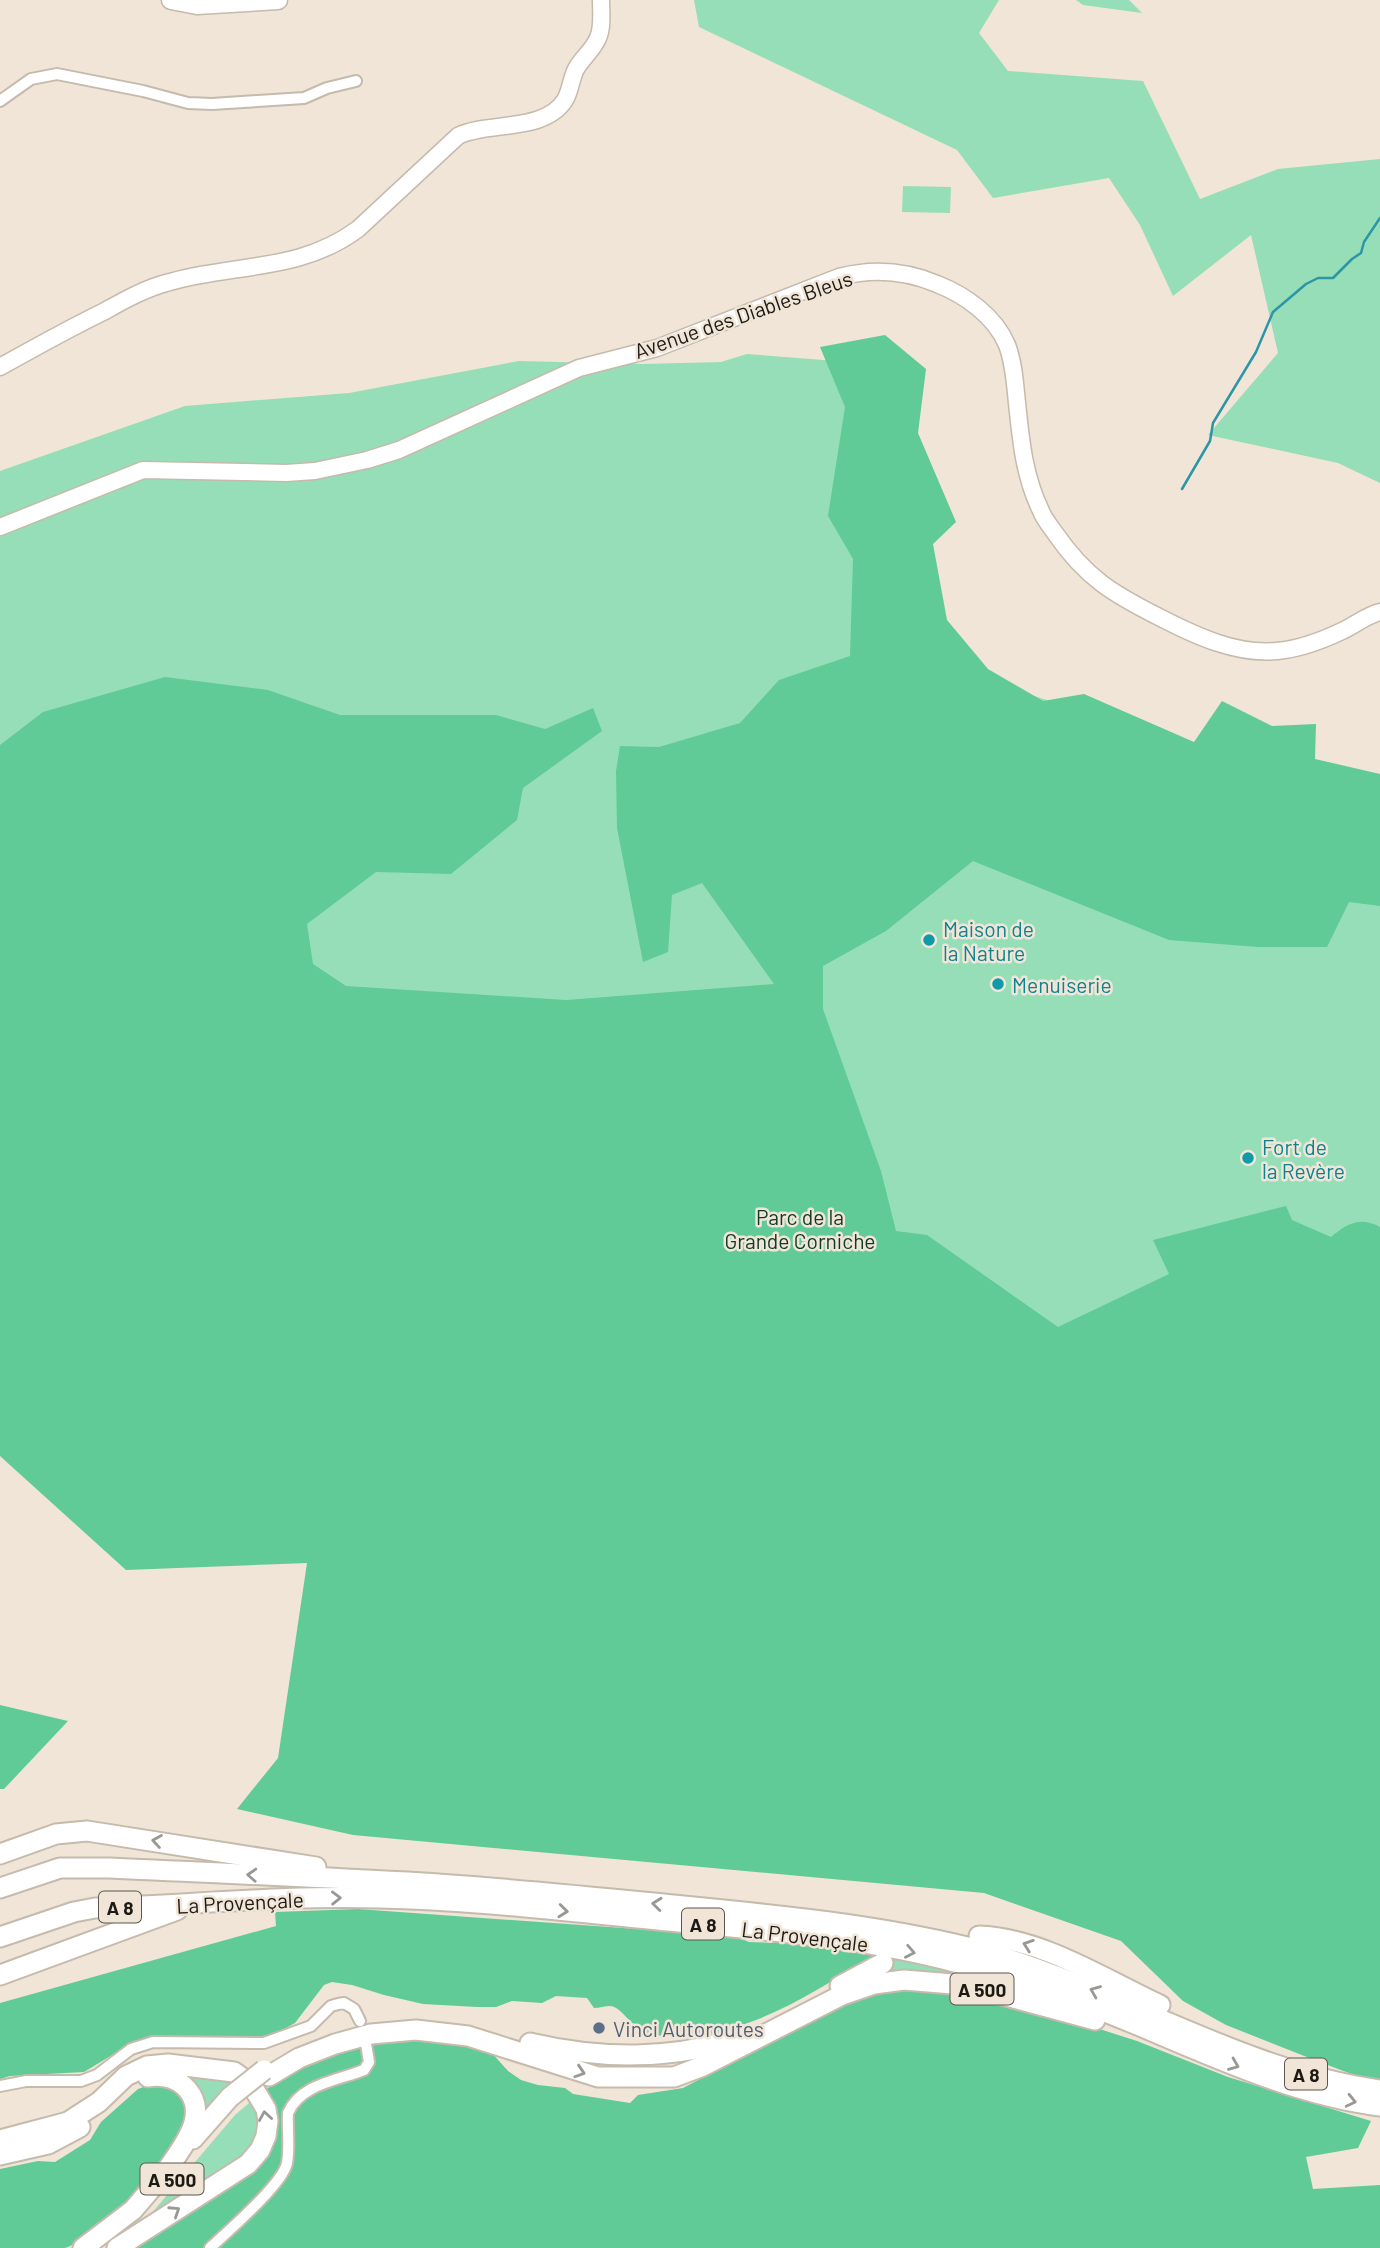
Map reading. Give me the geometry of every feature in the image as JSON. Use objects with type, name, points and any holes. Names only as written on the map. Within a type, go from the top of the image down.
[{"type":"highway","points":[[0,1854],[56,1834],[95,1832],[393,1881]]},
{"type":"highway","name":"La Provençale","points":[[0,1888],[53,1870],[83,1867],[393,1881],[583,1896],[776,1916],[915,1936],[969,1948],[1048,1973],[1249,2054],[1319,2077],[1380,2090]]},
{"type":"highway","name":"La Provençale","points":[[0,1937],[83,1910],[309,1898],[406,1899],[700,1923],[858,1942],[951,1961],[1029,1984],[1286,2084],[1322,2095],[1380,2106]]},
{"type":"highway","points":[[0,1975],[194,1904]]},
{"type":"highway","points":[[979,1936],[1012,1940],[1055,1955],[1190,2020],[1229,2040],[1249,2054]]},
{"type":"highway","name":"A 500","points":[[83,2248],[132,2210],[233,2100],[289,2055],[330,2037],[374,2026],[438,2024],[584,2053],[668,2053],[731,2040],[770,2024],[883,1963]]},
{"type":"highway","name":"A 500","points":[[267,2073],[335,2043],[371,2034],[416,2030],[468,2036],[598,2077],[674,2077],[703,2066],[842,1994],[874,1984],[904,1980],[947,1982],[984,1989],[1194,2049]]},
{"type":"highway","points":[[0,2140],[68,2122],[99,2102],[126,2076],[158,2064],[234,2073],[251,2084],[266,2109],[268,2121],[260,2150],[248,2164],[117,2248]]},
{"type":"highway","points":[[0,2155],[48,2144],[86,2124],[131,2084],[152,2076],[168,2077],[184,2086],[191,2094],[196,2115],[190,2134],[162,2177]]},
{"type":"highway","name":"A 500","points":[[99,2248],[151,2203],[233,2100]]},
{"type":"main road","points":[[172,0],[197,5],[278,0]]},
{"type":"main road","points":[[0,367],[146,289],[194,276],[284,262],[340,242],[358,229],[458,136],[475,130],[527,122],[554,111],[565,101],[576,68],[598,39],[601,0]]},
{"type":"main road","name":"Avenue des Diables Bleus","points":[[0,527],[143,470],[286,473],[315,471],[367,460],[398,450],[579,368],[657,348],[839,277],[895,271],[919,276],[949,289],[974,305],[996,326],[1007,345],[1013,369],[1024,467],[1041,513],[1075,559],[1094,579],[1116,595],[1232,648],[1259,652],[1306,646],[1380,612]]},
{"type":"street","points":[[0,101],[31,79],[57,74],[188,103],[212,104],[304,98],[327,88],[356,81]]},
{"type":"street","points":[[0,2086],[26,2081],[81,2081],[97,2075],[118,2057],[153,2042],[264,2043],[311,2026],[331,2006],[338,2004],[344,2003],[354,2009],[360,2021]]},
{"type":"street","points":[[209,2248],[285,2171],[288,2160],[288,2113],[291,2107],[317,2086],[366,2068],[369,2062],[366,2044]]},
{"type":"green space","points":[[694,0],[999,0],[979,33],[1008,71],[1143,81],[1200,199],[1278,169],[1380,159],[1380,483],[1338,463],[1208,435],[1278,353],[1251,235],[1173,296],[1140,225],[1109,178],[993,198],[957,150],[699,27]]},
{"type":"green space","points":[[1076,0],[1129,0],[1142,13],[1083,5]]},
{"type":"green space","points":[[903,186],[951,187],[950,213],[902,212]]},
{"type":"green space","name":"Parc de la Grande Corniche","points":[[885,335],[926,369],[918,433],[956,522],[933,544],[947,620],[988,669],[1043,701],[1084,694],[1194,742],[1222,701],[1272,726],[1316,724],[1315,759],[1380,774],[1380,906],[1349,902],[1327,947],[1258,947],[1169,940],[973,861],[886,931],[823,966],[823,1009],[881,1171],[896,1231],[927,1235],[1058,1327],[1169,1274],[1153,1240],[1286,1206],[1292,1220],[1331,1237],[1354,1223],[1366,1222],[1380,1227],[1380,2079],[1354,2075],[1226,2025],[1183,2001],[1121,1941],[984,1893],[353,1835],[237,1809],[278,1758],[307,1563],[126,1570],[0,1456],[0,745],[43,712],[165,677],[268,690],[340,715],[496,715],[545,729],[593,708],[602,731],[523,788],[517,820],[451,874],[376,872],[307,924],[313,964],[346,986],[566,1000],[774,984],[702,883],[672,895],[668,952],[643,962],[617,828],[616,771],[620,746],[659,747],[740,723],[779,680],[850,656],[853,559],[828,516],[845,407],[820,347]]},
{"type":"green space","name":"Parc de la Grande Corniche","points":[[747,354],[913,367],[907,555],[978,677],[1331,796],[1380,801],[1380,2068],[1048,1877],[321,1556],[0,1447],[0,471],[185,406],[349,393],[519,361],[642,364],[721,362]]},
{"type":"green space","points":[[0,1705],[68,1721],[4,1789],[0,1789]]},
{"type":"green space","points":[[358,1909],[735,1936],[749,1942],[808,1944],[874,1952],[872,1957],[795,2002],[769,2015],[713,2033],[654,2035],[634,2025],[614,2007],[594,2008],[587,1998],[556,1996],[542,2003],[512,2001],[496,2007],[423,2004],[332,1982],[324,1985],[295,2023],[277,2033],[253,2038],[159,2039],[132,2043],[84,2072],[10,2076],[0,2079],[0,2003],[276,1926],[275,1912]]},
{"type":"green space","points":[[891,1955],[1005,1983],[894,1976],[877,1970],[894,1964]]},
{"type":"green space","points":[[893,1988],[945,1988],[1065,2018],[1137,2041],[1228,2077],[1371,2121],[1358,2148],[1306,2157],[1313,2189],[1380,2185],[1380,2248],[131,2248],[259,2163],[265,2090],[314,2059],[348,2047],[425,2039],[466,2044],[491,2052],[508,2071],[521,2080],[565,2088],[573,2094],[630,2103],[638,2095],[683,2088],[855,1998]]},
{"type":"green space","points":[[182,2071],[235,2082],[202,2119]]},
{"type":"green space","points":[[163,2083],[182,2093],[187,2114],[170,2149],[137,2191],[99,2227],[65,2248],[0,2248],[0,2169],[38,2161],[55,2162],[90,2140],[101,2122],[138,2089]]},
{"type":"green space","points":[[255,2098],[260,2112],[256,2140],[244,2158],[139,2228],[235,2115]]},
{"type":"waterway","points":[[1182,489],[1210,441],[1213,423],[1256,352],[1273,312],[1306,284],[1318,278],[1333,278],[1361,253],[1364,242],[1380,218]]},
{"type":"place","name":"Maison de la Nature","points":[[929,940]]},
{"type":"place","name":"Menuiserie","points":[[998,984]]},
{"type":"place","name":"Fort de la Revère","points":[[1248,1158]]},
{"type":"place","name":"Vinci Autoroutes","points":[[599,2028]]}]
